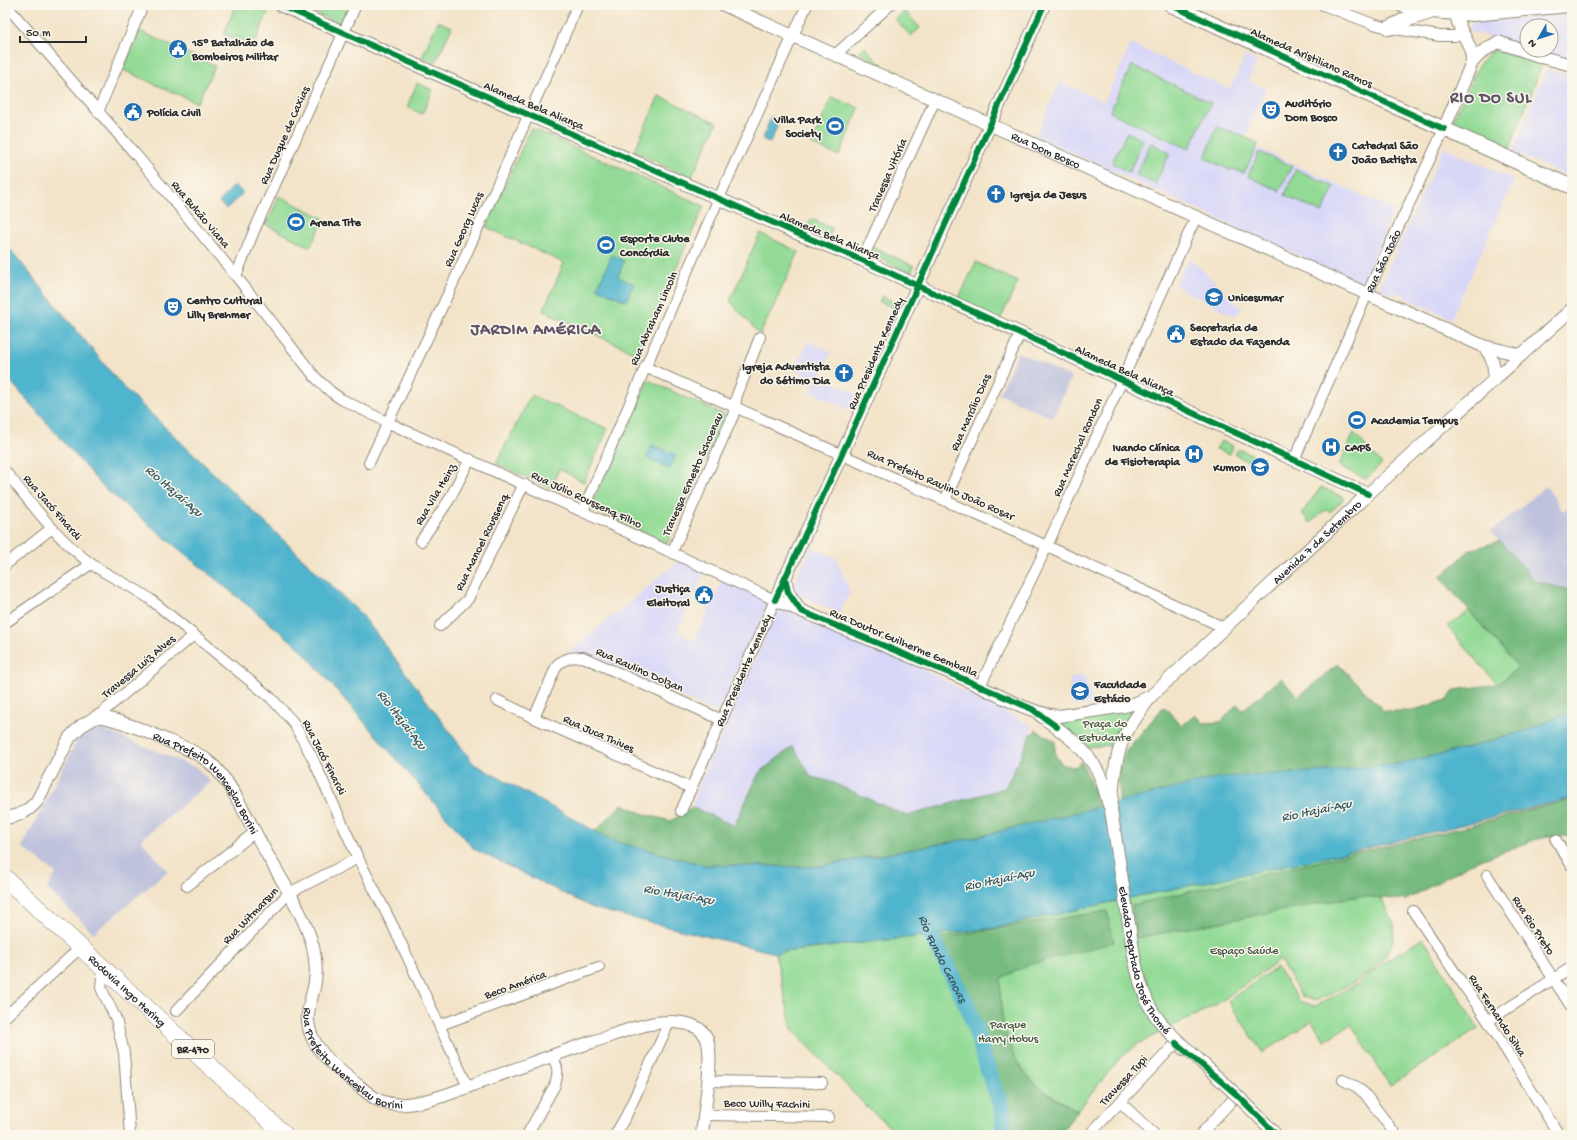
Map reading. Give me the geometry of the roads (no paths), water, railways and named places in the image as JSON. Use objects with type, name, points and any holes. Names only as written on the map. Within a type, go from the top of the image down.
[{"type":"highway","name":"Rodovia Ingo Hering","points":[[6,880],[103,967],[285,1135]]},
{"type":"main road","points":[[1402,5],[1459,9],[1473,14],[1569,5]]},
{"type":"main road","name":"Alameda Aristiliano Ramos","points":[[1175,6],[1572,187]]},
{"type":"main road","points":[[1389,28],[1432,8]]},
{"type":"street","name":"Rua Bulcão Viana","points":[[6,5],[137,156],[236,276],[315,377],[331,392],[352,405],[389,423]]},
{"type":"street","points":[[98,112],[143,5]]},
{"type":"street","name":"Alameda Bela Aliança","points":[[280,5],[801,235],[862,260],[1368,494]]},
{"type":"street","name":"Rua Duque de Caxias","points":[[236,276],[254,232],[356,5]]},
{"type":"street","name":"Rua Georg Lucas","points":[[369,463],[389,423],[578,5]]},
{"type":"street","name":"Rua Dom Bosco","points":[[724,5],[1484,346],[1521,355]]},
{"type":"street","name":"Rua Abraham Lincoln","points":[[583,511],[719,198],[807,5]]},
{"type":"street","points":[[835,55],[890,5]]},
{"type":"street","name":"Rua Presidente Kennedy","points":[[681,811],[774,600],[842,454],[1044,5]]},
{"type":"street","points":[[1323,5],[1373,24],[1389,28],[1440,36],[1456,36],[1463,32]]},
{"type":"street","points":[[1459,9],[1456,19],[1471,48],[1472,62]]},
{"type":"street","name":"Rua São João","points":[[1294,460],[1367,294],[1444,129],[1472,62],[1482,52],[1498,42],[1545,58],[1572,65]]},
{"type":"street","name":"Travessa Vitória","points":[[862,260],[935,100]]},
{"type":"street","name":"Rua Marechal Rondon","points":[[980,686],[1047,546],[1196,217]]},
{"type":"street","name":"Avenida 7 de Setembro","points":[[1152,696],[1368,494],[1572,309]]},
{"type":"street","name":"Rua Marcílio Dias","points":[[945,500],[1020,334]]},
{"type":"street","name":"Travessa Ernesto Schoenau","points":[[672,552],[733,416],[737,394],[760,337]]},
{"type":"street","points":[[1484,346],[1492,358],[1494,365],[1493,381]]},
{"type":"street","name":"Rua Prefeito Raulino João Rosar","points":[[645,367],[945,500],[1225,628]]},
{"type":"street","name":"Rua Júlio Roussenq Filho","points":[[389,423],[774,600]]},
{"type":"street","name":"Rua Vila Heinz","points":[[421,541],[449,500],[470,459]]},
{"type":"street","name":"Rua Jacó Finardi","points":[[5,471],[52,528],[71,548],[91,564],[138,590],[271,698],[293,722],[312,757],[358,858],[440,1025],[468,1087]]},
{"type":"street","name":"Rua Manoel Roussenq","points":[[440,626],[468,599],[524,484]]},
{"type":"street","points":[[5,565],[52,528]]},
{"type":"street","points":[[5,623],[91,564]]},
{"type":"street","points":[[785,577],[788,592],[801,611]]},
{"type":"street","name":"Rua Doutor Guilherme Gemballa","points":[[774,600],[1032,709],[1050,715],[1059,716],[1125,706],[1152,696]]},
{"type":"street","name":"Travessa Luiz Alves","points":[[98,716],[194,635]]},
{"type":"street","name":"Rua Raulino Dolzan","points":[[534,718],[557,666],[563,660],[570,657],[583,657],[722,720]]},
{"type":"street","name":"Elevado Deputado José Thomé","points":[[1111,810],[1116,767],[1124,737],[1152,696]]},
{"type":"street","name":"Rua Juca Thives","points":[[497,700],[691,788]]},
{"type":"street","name":"Elevado Deputado José Thomé","points":[[1032,709],[1057,727],[1081,748],[1100,776],[1111,810],[1134,956],[1148,1003],[1157,1018],[1175,1038],[1262,1119],[1277,1135]]},
{"type":"street","points":[[5,818],[20,815],[31,808],[37,801],[70,738],[81,726],[98,716]]},
{"type":"street","name":"Rua Prefeito Wenceslau Borini","points":[[98,716],[132,725],[188,749],[210,762],[217,769],[255,832],[308,931],[313,947],[316,979],[308,1013],[308,1024],[314,1041],[331,1062],[369,1094],[392,1104],[404,1105],[416,1103],[468,1087],[552,1055],[639,1027],[669,1022],[694,1026],[701,1030],[706,1037],[708,1047],[708,1081],[702,1135]]},
{"type":"street","points":[[187,886],[255,832]]},
{"type":"street","points":[[1556,840],[1572,866]]},
{"type":"street","name":"Rua Witmarsun","points":[[176,1011],[289,893],[358,858]]},
{"type":"street","name":"Rua Rio Preto","points":[[1487,875],[1572,1008]]},
{"type":"street","name":"Rua Fernando Silva","points":[[1413,911],[1488,1021],[1559,1135]]},
{"type":"street","points":[[5,1017],[81,947]]},
{"type":"street","points":[[103,967],[102,988],[116,1019],[124,1053],[130,1135]]},
{"type":"street","name":"Beco América","points":[[440,1025],[599,967]]},
{"type":"street","points":[[1488,1021],[1572,967]]},
{"type":"street","points":[[615,1135],[626,1116],[669,1022]]},
{"type":"street","name":"Travessa Tupi","points":[[1089,1135],[1176,1043],[1237,1095]]},
{"type":"street","points":[[528,1135],[555,1084],[558,1068],[552,1055]]},
{"type":"street","points":[[1343,1080],[1357,1087],[1365,1094],[1396,1135]]},
{"type":"street","points":[[708,1081],[822,1083]]},
{"type":"street","points":[[1200,1135],[1237,1095],[1277,1135]]},
{"type":"street","points":[[1120,1102],[1155,1135]]},
{"type":"street","name":"Beco Willy Fachini","points":[[704,1115],[830,1117]]},
{"type":"water","points":[[771,116],[776,119],[777,127],[770,143],[763,139]]},
{"type":"water","points":[[235,185],[243,193],[226,209],[219,202]]},
{"type":"water","name":"Rio Itajaí-Açu","points":[[5,243],[123,387],[363,616],[474,764],[613,841],[704,865],[816,867],[973,838],[1220,777],[1326,771],[1395,764],[1464,749],[1531,729],[1572,711],[1572,798],[1359,850],[1129,898],[995,928],[775,953],[595,909],[474,849],[301,649],[102,486],[5,375]]},
{"type":"water","points":[[612,255],[624,261],[618,277],[634,284],[626,301],[597,288]]},
{"type":"water","points":[[652,445],[676,455],[670,469],[646,458]]},
{"type":"waterway","name":"Rio Fundo Canoas","points":[[923,914],[931,935],[969,1009],[1003,1112],[1004,1135]]},
{"type":"place","name":"15º Batalhão de Bombeiros Militar","points":[[178,49]]},
{"type":"place","name":"Auditório Dom Bosco","points":[[1271,110]]},
{"type":"place","name":"Polícia Civil","points":[[133,112]]},
{"type":"place","name":"Villa Park Society","points":[[835,126]]},
{"type":"place","name":"Catedral São João Batista","points":[[1338,152]]},
{"type":"place","name":"Igreja de Jesus","points":[[996,194]]},
{"type":"place","name":"Arena Tite","points":[[296,222]]},
{"type":"place","name":"Esporte Clube Concórdia","points":[[606,245]]},
{"type":"place","name":"Unicesumar","points":[[1214,297]]},
{"type":"place","name":"Centro Cultural Lilly Brehmer","points":[[173,307]]},
{"type":"place","name":"Secretaria de Estado da Fazenda","points":[[1176,334]]},
{"type":"place","name":"Igreja Adventista do Sétimo Dia","points":[[844,373]]},
{"type":"place","name":"Academia Tempus","points":[[1357,420]]},
{"type":"place","name":"CAPS","points":[[1331,447]]},
{"type":"place","name":"Ivando Clínica de Fisioterapia","points":[[1194,454]]},
{"type":"place","name":"Kumon","points":[[1260,467]]},
{"type":"place","name":"Justiça Eleitoral","points":[[704,595]]},
{"type":"place","name":"Faculdade Estácio","points":[[1080,691]]},
{"type":"district","name":"RIO DO SUL","points":[[1491,96]]},
{"type":"district","name":"JARDIM AMÉRICA","points":[[536,328]]},
{"type":"park label","name":"Praça do Estudante","points":[[1105,730]]},
{"type":"park label","name":"Espaço Saúde","points":[[1244,950]]},
{"type":"park label","name":"Parque Harry Hobus","points":[[1008,1031]]}]
